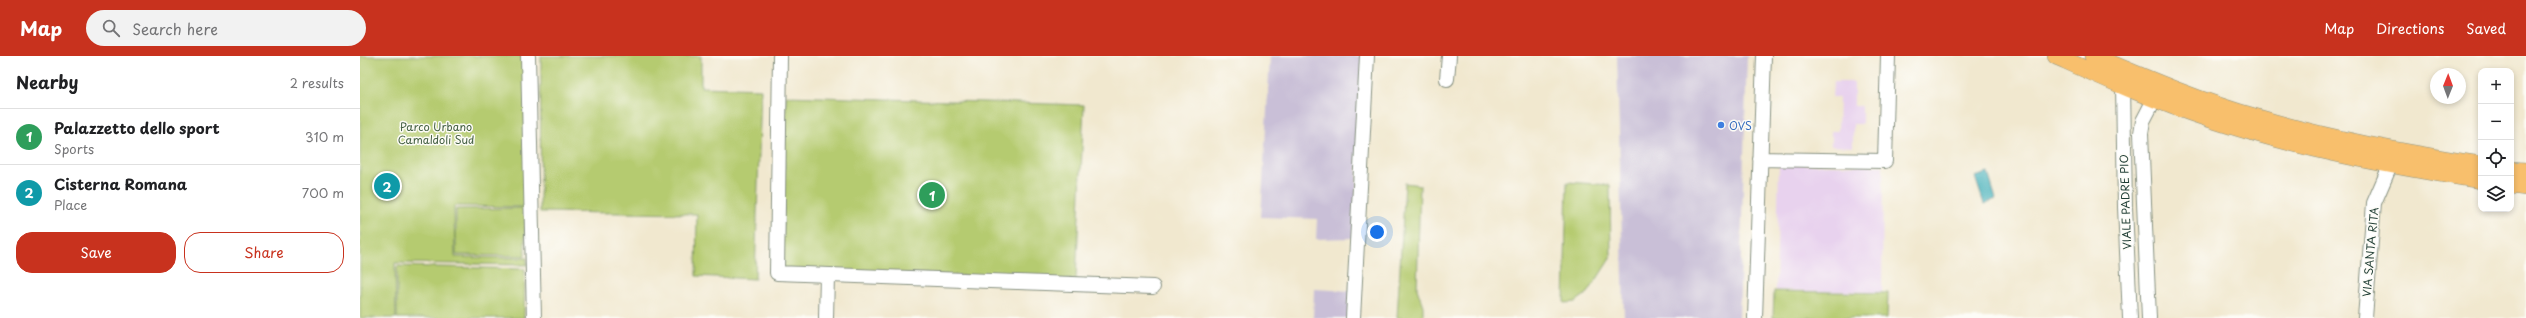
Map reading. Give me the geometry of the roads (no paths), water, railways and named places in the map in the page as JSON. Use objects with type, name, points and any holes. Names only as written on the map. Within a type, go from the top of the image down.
[{"type":"main road","points":[[2056,56],[2155,98],[2256,134],[2326,152],[2390,166],[2478,180]]},
{"type":"main road","points":[[2093,56],[2170,88],[2258,118],[2329,137],[2478,164]]},
{"type":"main road","points":[[2514,170],[2526,171]]},
{"type":"main road","points":[[2514,185],[2526,187]]},
{"type":"street","points":[[528,56],[534,318]]},
{"type":"street","points":[[780,56],[777,273],[1154,288]]},
{"type":"street","points":[[1353,318],[1367,56]]},
{"type":"street","points":[[1446,79],[1449,56]]},
{"type":"street","points":[[1755,318],[1764,56]]},
{"type":"street","points":[[1760,158],[1885,161],[1888,56]]},
{"type":"street","name":"VIALE PADRE PIO","points":[[2123,85],[2124,207],[2130,318]]},
{"type":"street","name":"VIALE PADRE PIO","points":[[2149,318],[2141,133],[2143,121],[2155,98]]},
{"type":"street","name":"VIA SANTA RITA","points":[[2365,318],[2374,203],[2390,166]]},
{"type":"street","points":[[826,275],[826,318]]},
{"type":"water","points":[[1988,173],[1996,199],[1984,204],[1975,177]]},
{"type":"place","name":"OVS","points":[[1721,125]]},
{"type":"place","name":"Cisterna Romana","points":[[387,186]]},
{"type":"place","name":"Palazzetto dello sport","points":[[932,195]]},
{"type":"park label","name":"Parco Urbano Camaldoli Sud","points":[[436,132]]}]
